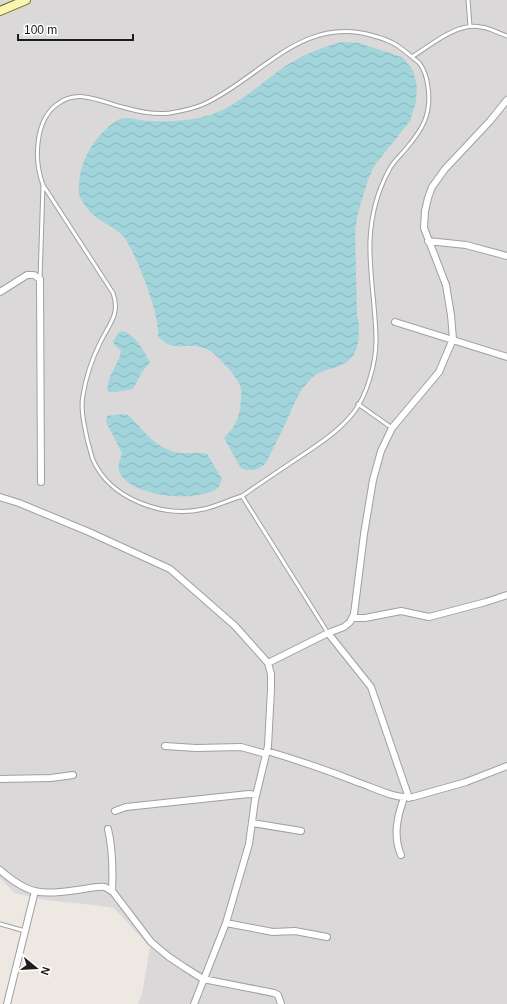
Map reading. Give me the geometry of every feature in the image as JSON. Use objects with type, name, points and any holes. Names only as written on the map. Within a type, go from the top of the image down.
[{"type":"main road","points":[[0,12],[26,0]]},
{"type":"street","points":[[268,663],[328,633],[344,627],[350,622],[354,614],[364,534],[373,480],[381,451],[392,428],[439,372],[452,339],[451,315],[446,285],[424,228],[425,211],[432,187],[445,169],[490,121],[507,100]]},
{"type":"street","points":[[428,241],[466,246],[507,256]]},
{"type":"street","points":[[0,292],[27,275],[34,275],[40,279],[41,482]]},
{"type":"street","points":[[395,322],[507,357]]},
{"type":"street","points":[[0,497],[19,503],[89,532],[170,569],[235,626],[268,663],[271,674],[271,689],[267,752],[256,795],[246,855],[226,923],[194,1004]]},
{"type":"street","points":[[352,618],[365,618],[401,611],[429,617],[507,595]]},
{"type":"street","points":[[328,633],[371,687],[406,798],[398,814],[396,833],[397,846],[401,855]]},
{"type":"street","points":[[165,746],[196,748],[241,747],[267,752],[307,763],[382,792],[406,798],[466,782],[507,766]]},
{"type":"street","points":[[0,779],[51,778],[73,775]]},
{"type":"street","points":[[115,812],[126,807],[249,794],[256,795]]},
{"type":"street","points":[[252,823],[301,831]]},
{"type":"street","points":[[108,829],[112,848],[112,891]]},
{"type":"street","points":[[0,870],[16,884],[48,894],[103,887],[112,891],[151,942],[169,957],[203,979],[274,993],[278,995],[281,1004]]},
{"type":"street","points":[[7,1004],[35,891]]},
{"type":"street","points":[[226,923],[273,932],[294,931],[328,937]]},
{"type":"lane","points":[[468,0],[470,26]]},
{"type":"lane","points":[[412,57],[450,32],[470,26],[480,26],[507,36]]},
{"type":"lane","points":[[347,31],[358,32],[381,38],[398,45],[420,64],[426,77],[429,96],[428,114],[420,132],[391,166],[384,180],[372,218],[370,242],[376,343],[373,365],[366,388],[355,411],[338,430],[242,496],[204,509],[186,511],[164,510],[135,501],[116,490],[105,479],[93,460],[83,422],[82,396],[92,361],[114,318],[116,302],[113,293],[43,185],[39,176],[39,132],[47,113],[56,104],[66,99],[78,96],[90,97],[144,113],[167,114],[190,110],[205,104],[231,88],[265,63],[298,43],[313,37],[333,32],[347,31]]},
{"type":"lane","points":[[40,279],[43,185]]},
{"type":"lane","points":[[358,404],[392,428]]},
{"type":"lane","points":[[242,496],[328,633]]},
{"type":"lane","points":[[0,924],[25,931]]},
{"type":"shaded area","points":[[0,0],[507,0],[507,1004],[138,1004],[142,994],[150,947],[114,908],[45,900],[15,893],[0,878]]},
{"type":"water","points":[[342,42],[359,43],[402,57],[413,70],[417,87],[416,102],[410,121],[374,166],[358,213],[355,230],[357,315],[359,335],[354,354],[340,366],[317,374],[304,386],[265,464],[254,470],[248,470],[241,468],[224,438],[237,421],[240,411],[241,388],[238,381],[216,355],[210,351],[197,346],[174,346],[158,336],[158,326],[147,285],[135,257],[124,237],[90,212],[81,199],[79,190],[82,166],[96,140],[103,132],[118,120],[129,118],[148,121],[189,120],[213,114],[232,105],[297,59],[319,49]]},
{"type":"water","points":[[122,331],[135,339],[150,362],[142,372],[133,389],[108,392],[109,381],[121,350],[115,346],[113,341]]},
{"type":"water","points":[[123,414],[128,415],[156,443],[170,451],[179,453],[207,454],[222,479],[218,488],[208,493],[196,495],[165,495],[136,487],[126,480],[119,471],[122,453],[106,422],[107,416]]}]
